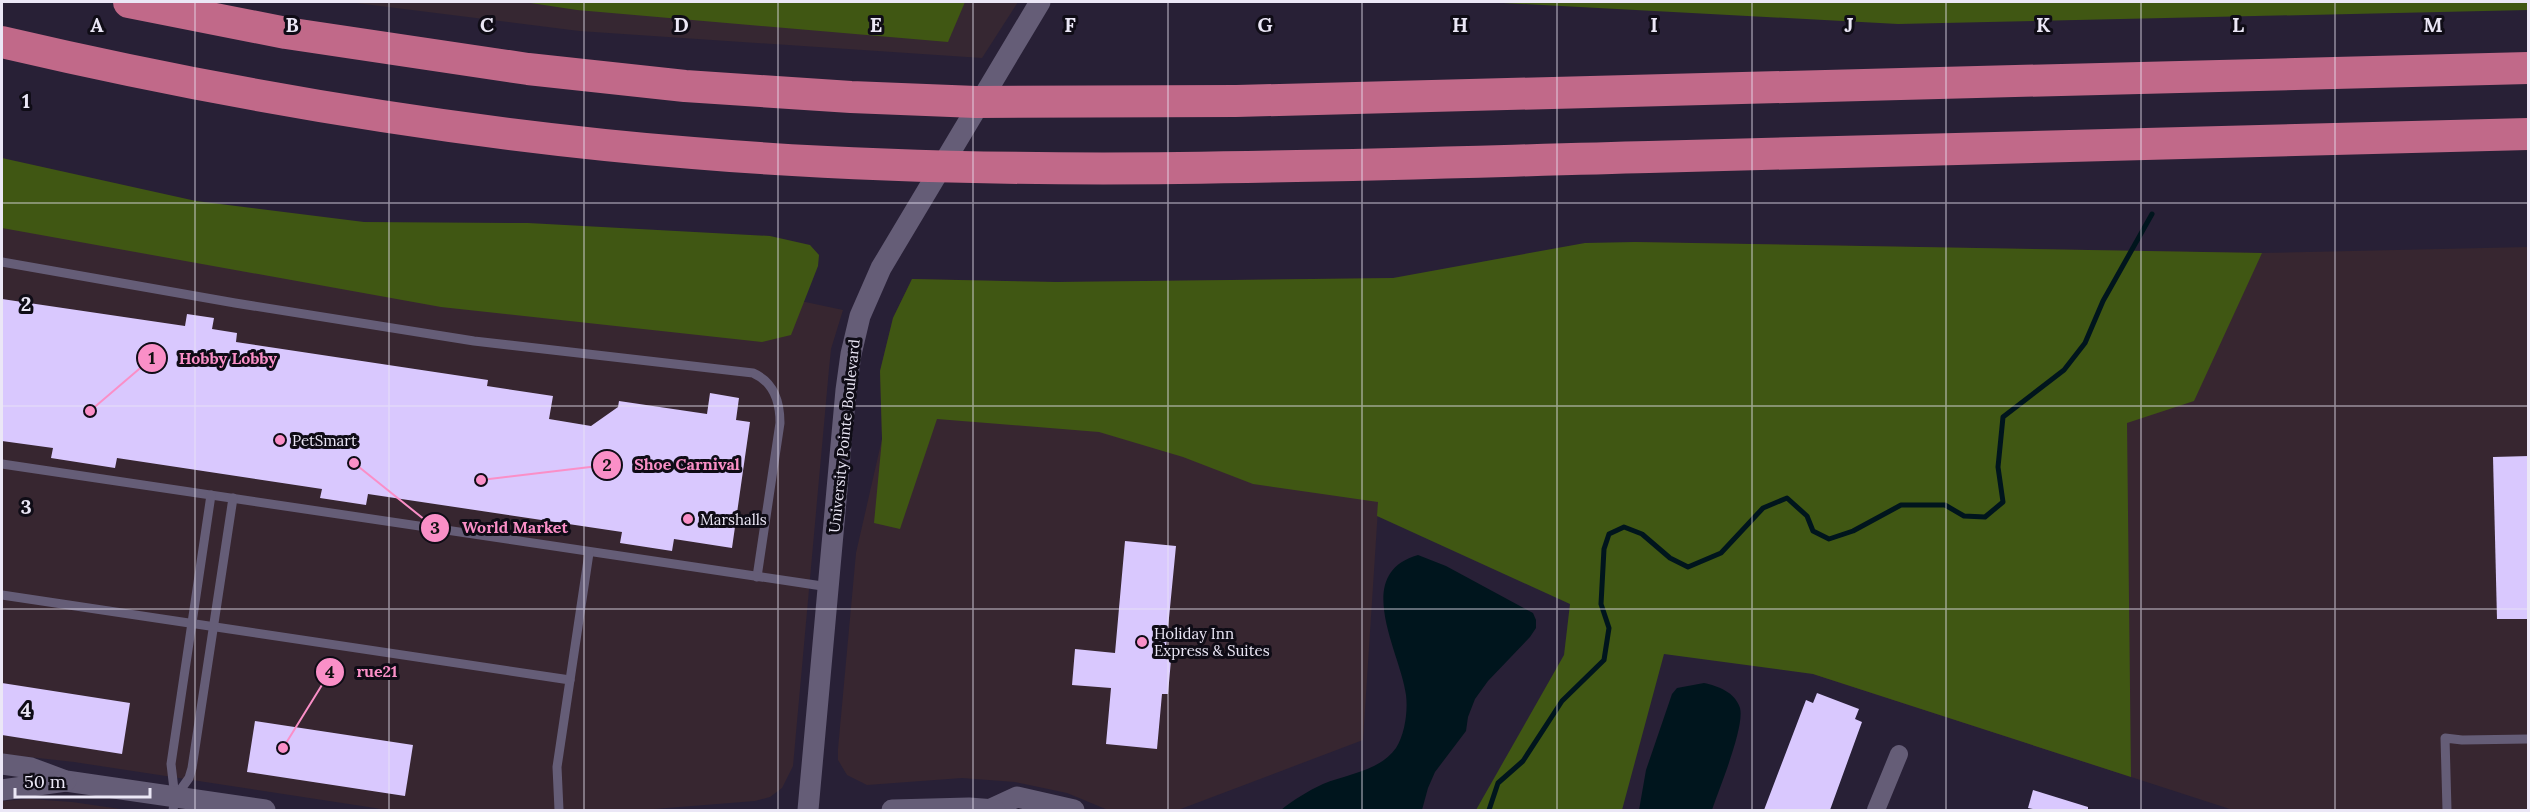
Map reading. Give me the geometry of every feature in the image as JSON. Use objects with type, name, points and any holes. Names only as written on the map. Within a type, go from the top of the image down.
[{"type":"highway","points":[[129,2],[286,33],[528,69],[685,86],[851,97],[976,102],[1224,101],[2529,68]]},
{"type":"highway","points":[[2,42],[126,71],[282,99],[401,119],[539,137],[695,154],[1011,168],[1126,169],[1332,165],[2529,134]]},
{"type":"street","name":"University Pointe Boulevard","points":[[808,810],[846,390],[855,333],[869,294],[895,243],[1040,2]]},
{"type":"street","points":[[1876,810],[1899,754]]},
{"type":"street","points":[[2,764],[42,771],[66,781],[174,804],[265,810]]},
{"type":"street","points":[[2,790],[66,781]]},
{"type":"street","points":[[892,810],[969,808],[993,810],[1017,797],[1074,810]]},
{"type":"lane","points":[[2,262],[235,303],[474,341],[733,370],[761,376],[774,392],[778,403],[780,423],[757,577]]},
{"type":"lane","points":[[2,464],[829,587]]},
{"type":"lane","points":[[174,804],[171,764],[211,495]]},
{"type":"lane","points":[[174,804],[192,768],[233,498]]},
{"type":"lane","points":[[559,810],[557,767],[589,553]]},
{"type":"lane","points":[[2,595],[570,680]]},
{"type":"lane","points":[[2447,810],[2445,738],[2529,739]]},
{"type":"shaded area","points":[[348,2],[1018,2],[982,58],[579,31]]},
{"type":"shaded area","points":[[2,180],[744,289],[843,310],[831,349],[793,766],[782,788],[770,797],[755,801],[642,810],[388,810],[74,762],[2,754]]},
{"type":"shaded area","points":[[1635,242],[2262,253],[2528,247],[2528,810],[2233,810],[1813,674]]},
{"type":"shaded area","points":[[1393,278],[1363,740],[1178,810],[1108,810],[1067,793],[1015,782],[962,778],[867,785],[847,775],[838,760],[838,749],[856,553],[882,439],[880,371],[893,318],[912,279],[1057,282]]},
{"type":"shaded area","points":[[30,799],[127,810],[2,810],[2,801]]},
{"type":"green space","points":[[524,2],[965,2],[948,42],[577,10]]},
{"type":"green space","points":[[1485,2],[2528,2],[2528,10],[1898,24]]},
{"type":"green space","points":[[2,158],[196,201],[364,222],[528,223],[770,236],[810,245],[819,255],[818,266],[791,335],[762,342],[441,307],[2,228]]},
{"type":"green space","points":[[1585,243],[2262,253],[2194,401],[2127,423],[2131,777],[1813,674],[1664,654],[1622,810],[1476,810],[1564,655],[1570,604],[1377,516],[1378,502],[1253,484],[1183,457],[1099,432],[937,419],[900,529],[874,523],[882,439],[880,371],[893,318],[912,279],[1057,282],[1393,278]]},
{"type":"water","points":[[1418,555],[1446,566],[1533,613],[1536,628],[1488,681],[1475,699],[1468,717],[1466,731],[1435,772],[1422,810],[1281,810],[1323,784],[1372,767],[1389,756],[1396,748],[1405,722],[1406,695],[1385,616],[1383,597],[1387,579],[1398,565]]},
{"type":"water","points":[[1704,683],[1730,694],[1738,702],[1741,717],[1735,743],[1712,810],[1639,810],[1646,770],[1672,694],[1677,688]]},
{"type":"building","points":[[2,299],[185,326],[187,314],[214,318],[212,329],[237,333],[236,342],[488,380],[487,386],[553,396],[549,419],[591,426],[618,407],[619,401],[707,414],[710,393],[739,398],[736,420],[750,422],[732,548],[674,539],[672,551],[620,543],[622,532],[368,494],[366,505],[320,498],[322,489],[117,458],[115,468],[51,458],[53,448],[2,441]]},
{"type":"building","points":[[2529,456],[2529,619],[2497,619],[2493,457]]},
{"type":"building","name":"Holiday Inn Express & Suites","points":[[1125,541],[1176,546],[1165,659],[1171,660],[1168,694],[1162,694],[1157,749],[1106,744],[1111,688],[1072,685],[1075,649],[1115,653]]},
{"type":"building","points":[[2,683],[130,703],[122,754],[2,735]]},
{"type":"building","points":[[1817,693],[1859,709],[1855,719],[1862,722],[1830,810],[1764,810],[1806,700],[1813,703]]},
{"type":"building","points":[[255,721],[413,745],[405,796],[247,772]]},
{"type":"building","points":[[2033,790],[2088,807],[2088,810],[2028,808]]},
{"type":"waterway","points":[[1489,810],[1498,783],[1523,761],[1562,701],[1604,660],[1609,628],[1601,604],[1604,549],[1609,534],[1624,527],[1642,534],[1670,558],[1688,567],[1721,553],[1763,508],[1787,498],[1807,516],[1813,531],[1829,539],[1853,531],[1901,505],[1945,505],[1964,516],[1985,517],[2003,502],[1998,467],[2003,417],[2064,370],[2085,343],[2103,301],[2152,214]]},
{"type":"place","name":"Hobby Lobby","points":[[90,411]]},
{"type":"place","name":"PetSmart","points":[[280,440]]},
{"type":"place","name":"World Market","points":[[354,463]]},
{"type":"place","name":"Shoe Carnival","points":[[481,480]]},
{"type":"place","name":"Marshalls","points":[[688,519]]},
{"type":"place","name":"Holiday Inn Express & Suites","points":[[1142,642]]},
{"type":"place","name":"rue21","points":[[283,748]]}]
